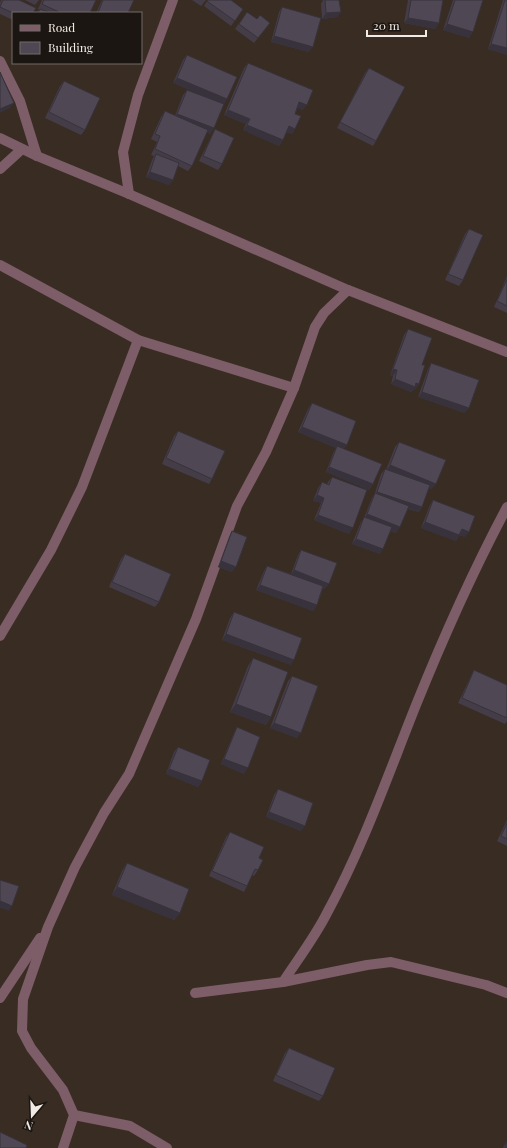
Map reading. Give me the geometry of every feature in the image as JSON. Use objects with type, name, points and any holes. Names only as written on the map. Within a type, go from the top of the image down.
[{"type":"street","points":[[129,194],[123,152],[138,95],[173,0]]},
{"type":"street","points":[[0,61],[20,101],[36,156]]},
{"type":"street","points":[[0,138],[36,156],[129,194],[348,290],[507,352]]},
{"type":"street","points":[[0,169],[22,149]]},
{"type":"street","points":[[0,265],[138,340],[294,388]]},
{"type":"street","points":[[64,1148],[74,1115],[63,1090],[31,1048],[22,1031],[23,999],[48,927],[75,867],[104,812],[129,774],[196,619],[237,506],[266,452],[294,388],[315,327],[324,313],[348,290]]},
{"type":"street","points":[[0,636],[51,550],[82,487],[138,340]]},
{"type":"street","points":[[283,982],[327,914],[374,813],[417,704],[450,627],[489,540],[507,507]]},
{"type":"street","points":[[0,998],[48,927]]},
{"type":"street","points":[[195,994],[283,982],[367,965],[391,962],[486,985],[507,993]]},
{"type":"street","points":[[74,1115],[130,1126],[167,1148]]},
{"type":"building","points":[[3,0],[19,0],[36,8],[34,12],[12,13],[0,7]]},
{"type":"building","points":[[44,0],[96,0],[90,12],[59,12],[42,4]]},
{"type":"building","points":[[103,0],[134,0],[128,12],[98,12]]},
{"type":"building","points":[[231,0],[243,9],[235,21],[207,1]]},
{"type":"building","points":[[325,0],[339,0],[341,12],[326,13]]},
{"type":"building","points":[[411,0],[443,0],[439,23],[408,18]]},
{"type":"building","points":[[455,0],[483,0],[473,32],[447,24]]},
{"type":"building","points":[[505,0],[507,0],[507,48],[491,44]]},
{"type":"building","points":[[282,7],[321,18],[313,47],[274,36]]},
{"type":"building","points":[[40,9],[48,12],[38,12]]},
{"type":"building","points":[[247,12],[257,19],[260,15],[270,23],[258,38],[239,24]]},
{"type":"building","points":[[187,55],[237,77],[227,99],[177,78]]},
{"type":"building","points":[[248,63],[313,90],[307,105],[299,102],[295,114],[301,116],[295,129],[289,126],[283,140],[247,125],[250,119],[228,110]]},
{"type":"building","points":[[369,68],[405,87],[376,141],[340,122]]},
{"type":"building","points":[[0,72],[14,103],[0,109]]},
{"type":"building","points":[[64,81],[100,98],[85,130],[49,112]]},
{"type":"building","points":[[187,90],[224,104],[214,128],[177,114]]},
{"type":"building","points":[[165,111],[208,130],[192,166],[155,149],[160,136],[155,134]]},
{"type":"building","points":[[215,129],[234,138],[222,164],[203,156]]},
{"type":"building","points":[[156,154],[179,163],[173,180],[150,172]]},
{"type":"building","points":[[469,229],[483,235],[463,280],[448,274]]},
{"type":"building","points":[[507,279],[507,306],[497,301]]},
{"type":"building","points":[[408,329],[432,338],[422,365],[425,365],[419,384],[416,383],[415,387],[395,379],[397,370],[393,369]]},
{"type":"building","points":[[431,363],[479,380],[469,408],[422,392]]},
{"type":"building","points":[[312,403],[356,421],[347,445],[302,427]]},
{"type":"building","points":[[178,431],[225,451],[212,479],[166,458]]},
{"type":"building","points":[[399,442],[446,460],[436,484],[390,465]]},
{"type":"building","points":[[337,446],[382,464],[373,484],[329,467]]},
{"type":"building","points":[[385,469],[430,485],[422,507],[377,492]]},
{"type":"building","points":[[332,477],[367,490],[353,528],[318,515],[324,498],[317,495],[322,482],[329,485]]},
{"type":"building","points":[[375,493],[409,506],[400,527],[367,514]]},
{"type":"building","points":[[433,500],[475,516],[469,532],[462,529],[459,535],[425,522]]},
{"type":"building","points":[[364,517],[392,527],[383,549],[356,539]]},
{"type":"building","points":[[232,531],[247,537],[236,567],[221,561]]},
{"type":"building","points":[[301,550],[337,563],[329,584],[294,570]]},
{"type":"building","points":[[125,554],[171,574],[159,602],[112,582]]},
{"type":"building","points":[[267,566],[323,586],[317,605],[260,585]]},
{"type":"building","points":[[234,612],[302,638],[294,660],[226,634]]},
{"type":"building","points":[[253,658],[288,672],[271,717],[236,704]]},
{"type":"building","points":[[474,670],[507,685],[507,718],[462,698]]},
{"type":"building","points":[[292,676],[318,686],[301,733],[274,723]]},
{"type":"building","points":[[237,727],[260,737],[248,768],[224,759]]},
{"type":"building","points":[[178,747],[210,760],[202,781],[169,769]]},
{"type":"building","points":[[278,789],[313,803],[305,826],[269,812]]},
{"type":"building","points":[[507,823],[507,839],[501,836]]},
{"type":"building","points":[[230,832],[264,847],[259,858],[263,860],[258,870],[255,869],[247,886],[212,871]]},
{"type":"building","points":[[127,863],[189,889],[180,913],[117,887]]},
{"type":"building","points":[[0,880],[19,886],[12,906],[0,901]]},
{"type":"building","points":[[289,1048],[335,1068],[323,1096],[276,1075]]},
{"type":"building","points":[[0,1132],[27,1145],[26,1148],[0,1148]]}]
